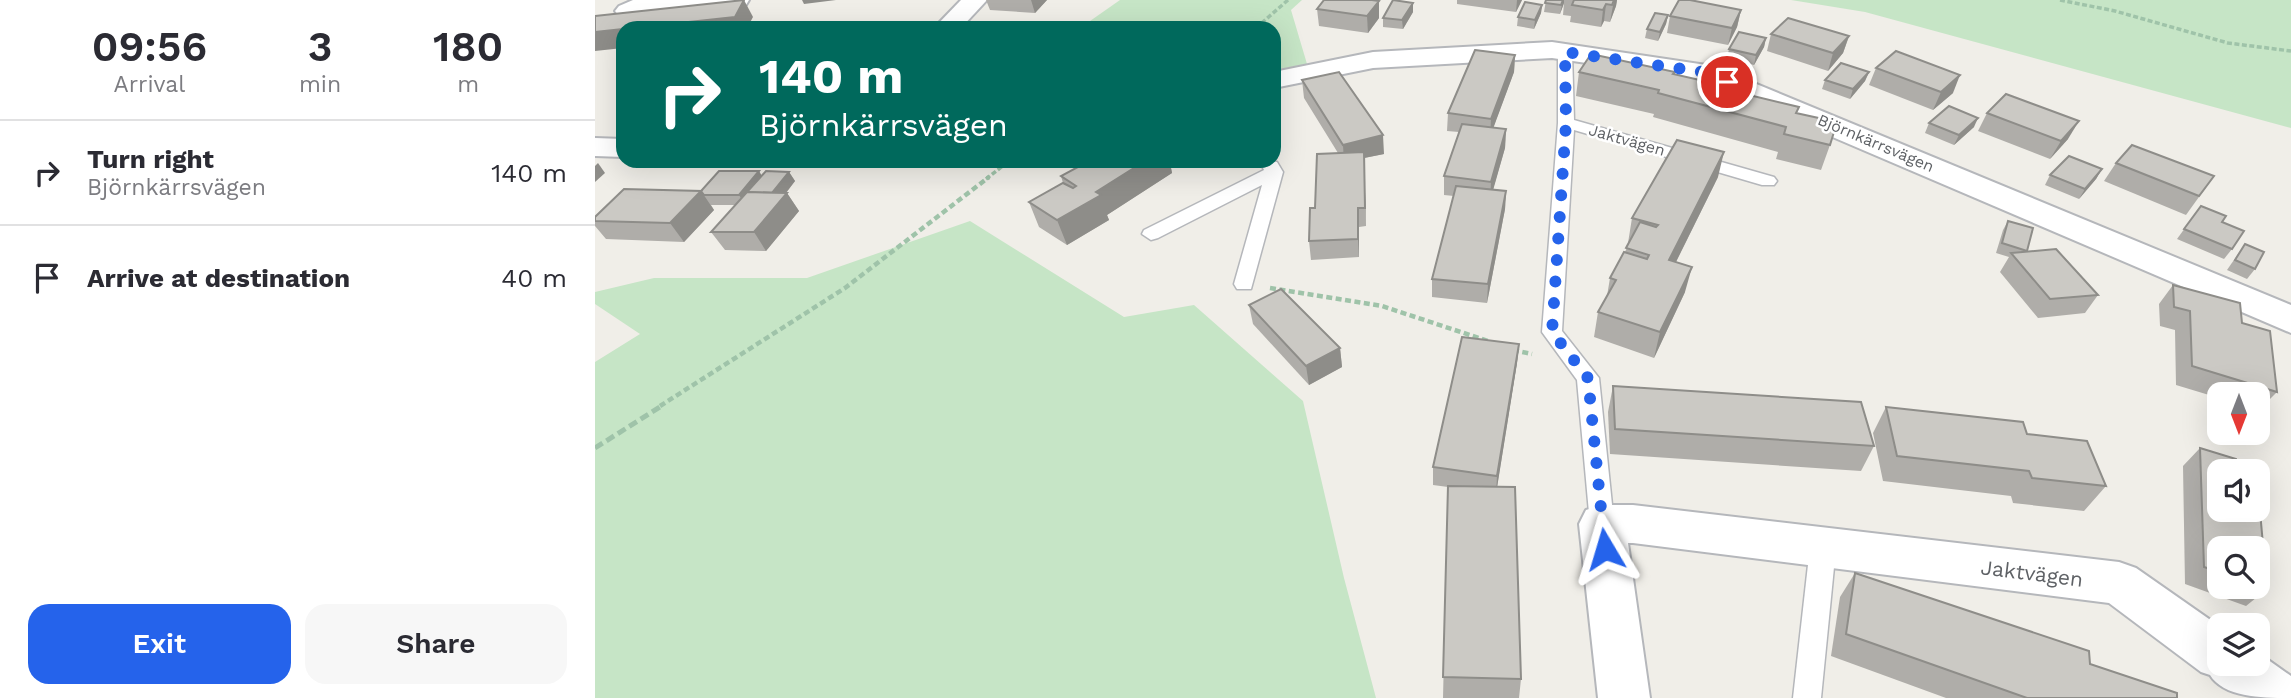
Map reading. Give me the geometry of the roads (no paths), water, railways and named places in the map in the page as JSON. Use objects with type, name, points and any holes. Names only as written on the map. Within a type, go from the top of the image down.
[{"type":"street","points":[[655,0],[628,11],[737,0]]},
{"type":"street","points":[[954,21],[975,0]]},
{"type":"street","name":"Björnkärrsvägen","points":[[1281,79],[1373,60],[1552,50],[1703,72],[2291,320]]},
{"type":"street","points":[[595,147],[616,148]]},
{"type":"street","name":"Jaktvägen","points":[[1624,698],[1602,524],[1633,524],[2119,583],[2207,646]]},
{"type":"street","points":[[2248,676],[2279,698]]},
{"type":"lane","name":"Jaktvägen","points":[[1565,52],[1566,123],[1552,332],[1588,378],[1602,524]]},
{"type":"lane","name":"Jaktvägen","points":[[1566,123],[1768,181]]},
{"type":"lane","points":[[1151,234],[1269,168]]},
{"type":"lane","points":[[1244,284],[1271,168]]},
{"type":"lane","points":[[1807,698],[1823,547]]}]
